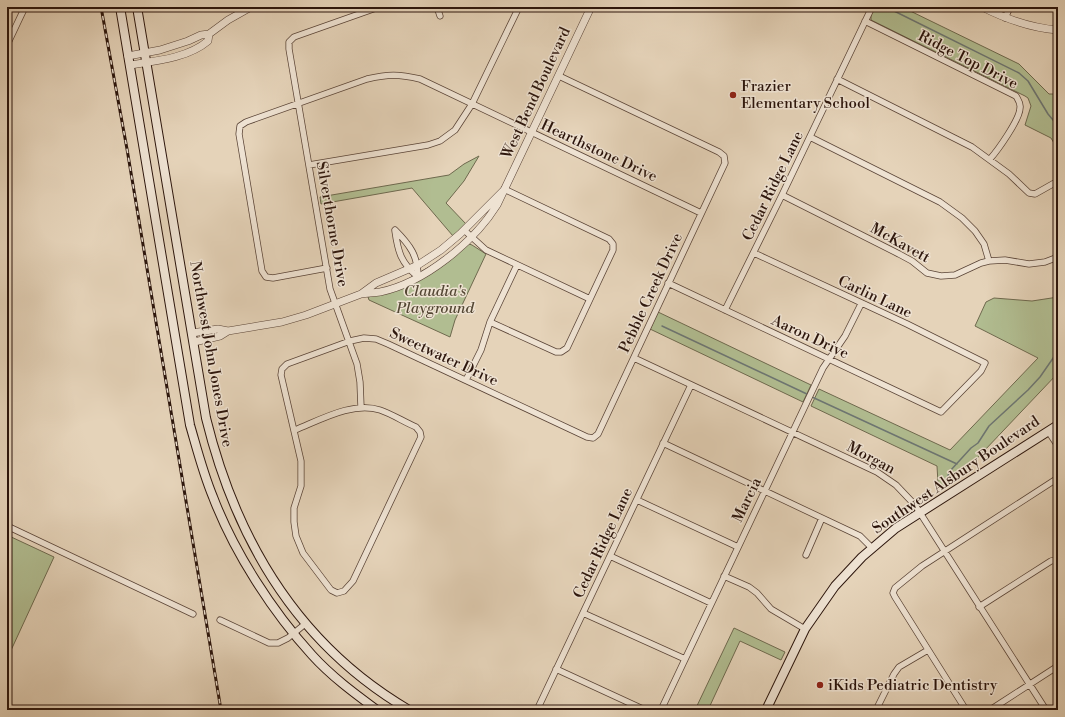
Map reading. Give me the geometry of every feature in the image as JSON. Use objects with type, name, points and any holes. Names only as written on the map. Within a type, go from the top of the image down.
[{"type":"main road","name":"Northwest John Jones Drive","points":[[120,7],[190,425],[213,497],[227,530],[242,558],[265,595],[294,633],[312,655],[376,710]]},
{"type":"main road","name":"Northwest John Jones Drive","points":[[137,7],[145,62],[206,418],[214,451],[227,490],[255,551],[277,587],[305,624],[346,666],[408,710]]},
{"type":"main road","name":"Southwest Alsbury Boulevard","points":[[766,710],[805,629],[835,586],[872,548],[896,528],[1058,424]]},
{"type":"street","points":[[7,45],[25,7]]},
{"type":"street","points":[[128,56],[160,50],[201,35],[209,34],[228,20],[250,7]]},
{"type":"street","name":"Silverthorne Drive","points":[[361,407],[360,382],[357,364],[350,341],[330,290],[298,104],[289,42],[294,37],[379,7]]},
{"type":"street","points":[[437,7],[440,16]]},
{"type":"street","points":[[309,165],[428,145],[440,140],[455,130],[472,104],[519,7]]},
{"type":"street","name":"West Bend Boulevard","points":[[194,342],[220,336],[228,332],[282,322],[306,315],[362,294],[380,292],[418,277],[447,259],[471,238],[498,205],[504,189],[591,7]]},
{"type":"street","name":"Cedar Ridge Lane","points":[[725,310],[754,253],[872,7]]},
{"type":"street","points":[[982,7],[1005,18],[1029,26],[1058,30]]},
{"type":"street","points":[[1005,18],[1010,7]]},
{"type":"street","name":"Ridge Top Drive","points":[[865,22],[1016,96],[1020,102],[1020,109],[1002,145],[990,159]]},
{"type":"street","points":[[130,65],[174,57],[196,49],[208,41],[209,34]]},
{"type":"street","name":"Hearthstone Drive","points":[[327,268],[273,278],[266,277],[262,271],[239,134],[240,126],[246,122],[367,79],[385,75],[402,74],[420,78],[701,213]]},
{"type":"street","name":"Pebble Creek Drive","points":[[558,76],[719,152],[724,156],[726,163],[701,213],[598,434],[593,438]]},
{"type":"street","points":[[837,79],[972,147],[1009,174],[1028,193],[1035,194],[1058,181]]},
{"type":"street","points":[[810,137],[940,202],[962,218],[976,231],[984,244],[990,261]]},
{"type":"street","points":[[490,322],[556,352],[562,352],[567,348],[613,250],[613,244],[610,239],[504,189]]},
{"type":"street","name":"West Bend Boulevard","points":[[362,294],[376,283],[418,265],[440,250],[464,230],[504,189]]},
{"type":"street","name":"McKavett","points":[[782,195],[899,254],[927,273],[941,276],[955,275],[981,263],[990,261],[1005,260],[1029,264],[1045,262],[1058,257]]},
{"type":"street","points":[[395,230],[407,242],[418,265],[418,277],[404,263],[397,247],[395,230]]},
{"type":"street","points":[[464,230],[471,238],[486,250],[590,299]]},
{"type":"street","name":"Carlin Lane","points":[[754,253],[861,304],[907,324],[985,363],[981,371],[941,412]]},
{"type":"street","points":[[466,380],[481,350],[490,322],[517,265]]},
{"type":"street","name":"Aaron Drive","points":[[668,283],[941,412]]},
{"type":"street","name":"Marcia","points":[[661,710],[814,388],[829,359],[845,336],[861,304]]},
{"type":"street","name":"West Bend Boulevard","points":[[192,333],[218,329],[228,332]]},
{"type":"street","name":"Sweetwater Drive","points":[[295,430],[281,375],[282,369],[287,364],[350,341],[364,338],[376,339],[388,344],[587,437],[593,438]]},
{"type":"street","name":"Morgan","points":[[634,358],[877,472],[896,485],[920,513],[1046,710]]},
{"type":"street","name":"Cedar Ridge Lane","points":[[537,710],[691,385]]},
{"type":"street","points":[[361,407],[380,410],[416,427],[420,432],[421,437],[353,581],[344,591],[337,593],[331,590],[303,553],[296,536],[294,508],[301,486],[302,473],[295,430],[346,410],[361,407]]},
{"type":"street","points":[[1048,431],[1058,446]]},
{"type":"street","points":[[663,443],[860,536],[872,548]]},
{"type":"street","points":[[966,710],[894,597],[893,593],[895,588],[922,566],[1058,478]]},
{"type":"street","points":[[637,500],[738,547]]},
{"type":"street","points":[[806,555],[822,518]]},
{"type":"street","points":[[7,526],[193,614]]},
{"type":"street","points":[[610,556],[711,603]]},
{"type":"street","points":[[979,607],[1051,561],[1058,559]]},
{"type":"street","points":[[724,576],[749,587],[771,609],[805,629]]},
{"type":"street","points":[[583,613],[685,659]]},
{"type":"street","points":[[220,620],[269,644],[278,643],[288,638],[305,624]]},
{"type":"street","points":[[876,710],[894,674],[899,668],[928,650]]},
{"type":"street","points":[[990,710],[1058,666]]},
{"type":"street","points":[[556,669],[645,710]]},
{"type":"green space","points":[[874,7],[902,7],[1019,64],[1049,94],[1058,94],[1058,150],[1051,138],[1025,125],[1031,106],[1028,98],[871,20],[871,14]]},
{"type":"green space","points":[[479,156],[464,181],[446,203],[466,224],[453,236],[412,188],[321,204],[320,197],[449,175],[464,164]]},
{"type":"green space","name":"Claudia's Playground","points":[[469,244],[486,254],[455,320],[450,337],[369,300],[368,297],[384,293]]},
{"type":"green space","points":[[1058,297],[1058,373],[965,471],[945,487],[938,483],[937,466],[811,406],[819,389],[950,450],[1038,358],[975,326],[986,302],[994,298],[1032,301]]},
{"type":"green space","points":[[658,312],[811,385],[803,402],[650,329]]},
{"type":"green space","points":[[7,535],[54,557],[7,659]]},
{"type":"green space","points":[[734,628],[785,652],[781,660],[740,641],[708,710],[695,710]]},
{"type":"waterway","points":[[886,7],[1019,73],[1028,81],[1048,114],[1058,126]]},
{"type":"waterway","points":[[662,326],[809,395]]},
{"type":"waterway","points":[[944,485],[950,471],[971,448],[978,443],[989,426],[1040,377],[1058,351]]},
{"type":"waterway","points":[[812,397],[957,464]]},
{"type":"railway","points":[[101,7],[127,149],[221,710]]},
{"type":"place","name":"Frazier Elementary School","points":[[733,95]]},
{"type":"place","name":"iKids Pediatric Dentistry","points":[[820,685]]}]
